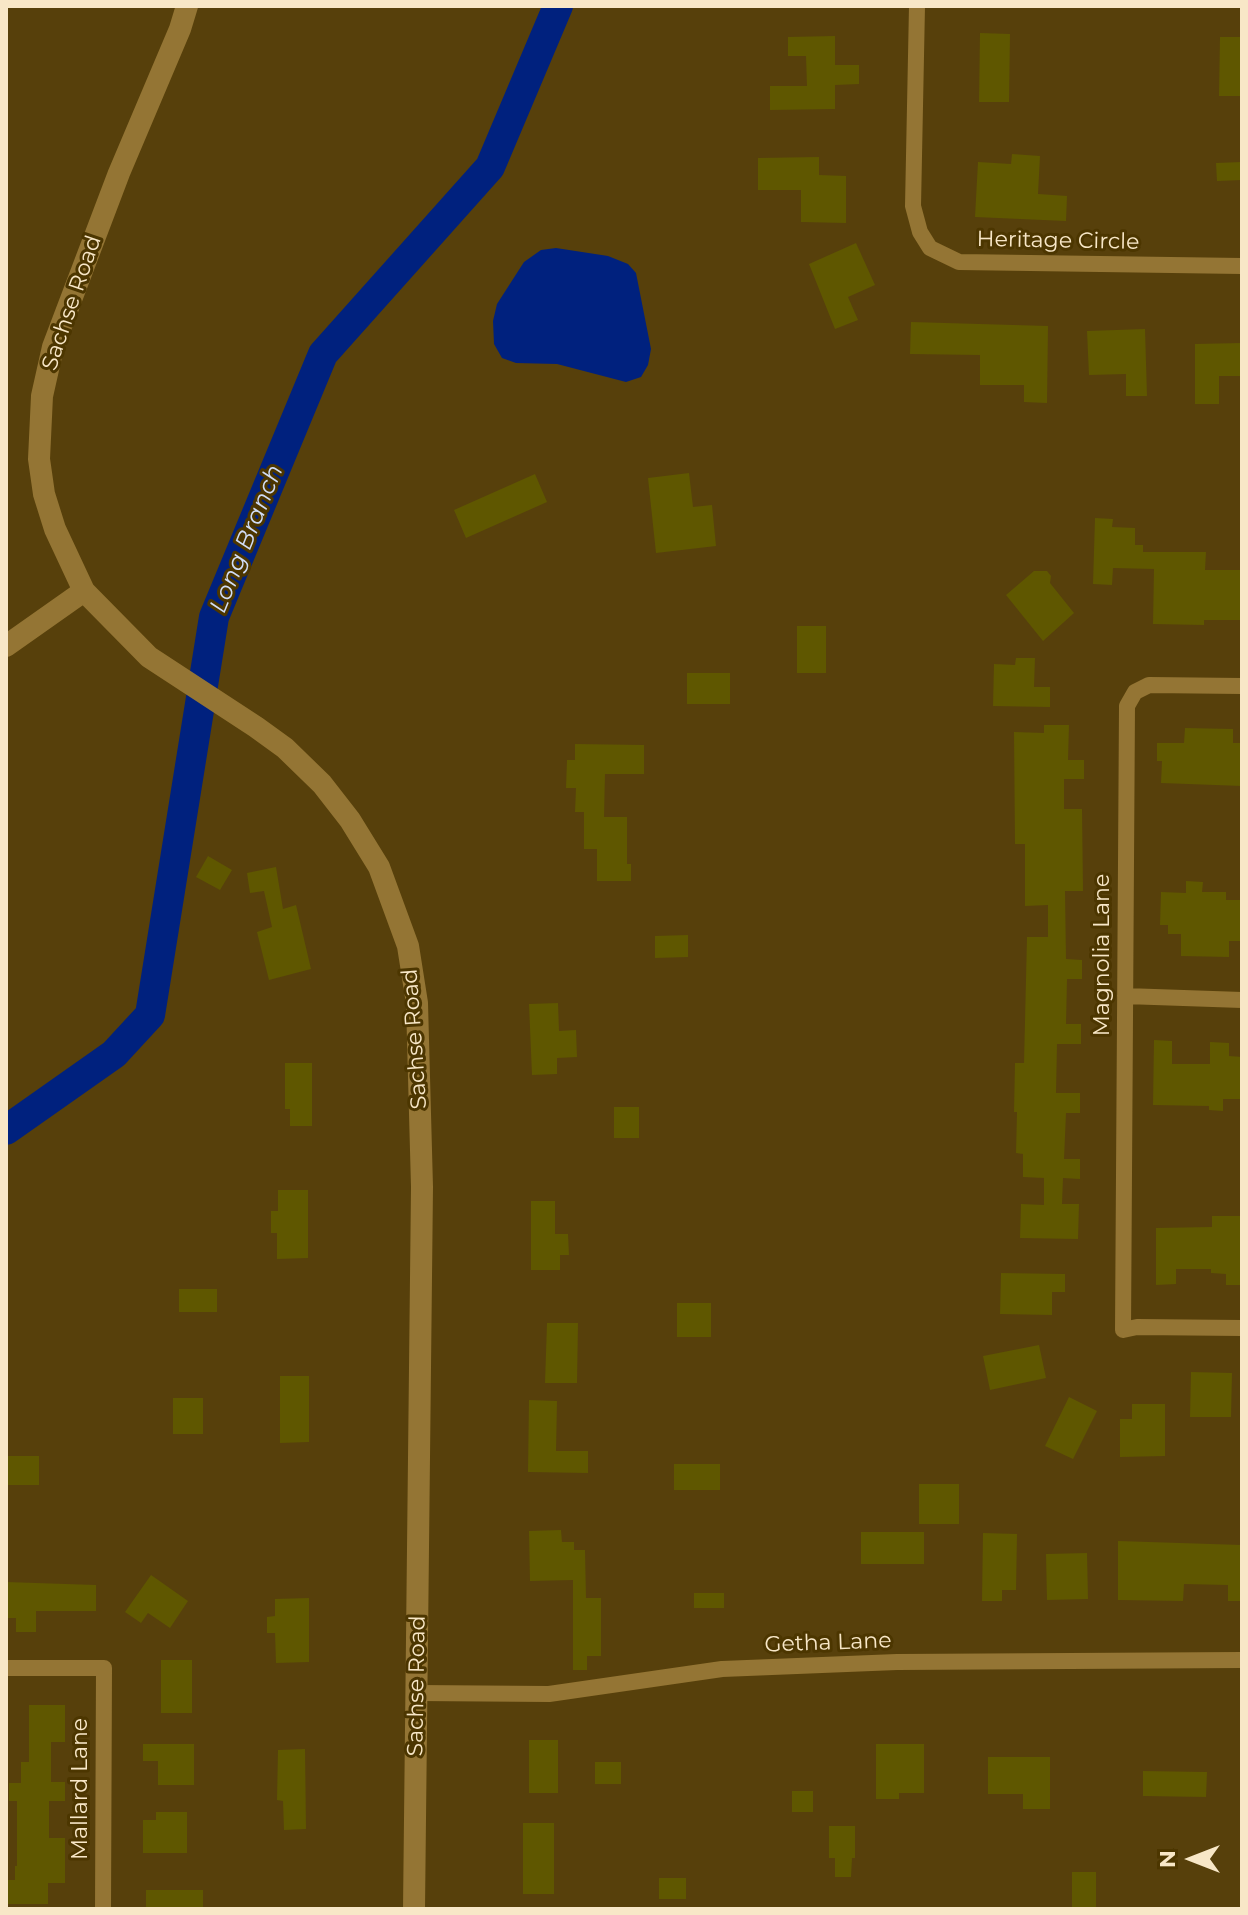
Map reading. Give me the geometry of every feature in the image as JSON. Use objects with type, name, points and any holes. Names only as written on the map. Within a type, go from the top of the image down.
[{"type":"main road","name":"Sachse Road","points":[[187,6],[53,347],[42,396],[39,459],[44,494],[55,529],[84,591],[149,657],[285,748],[322,784],[350,820],[379,867],[408,946],[417,1003],[422,1187],[414,1909]]},
{"type":"main road","points":[[6,646],[84,591]]},
{"type":"street","name":"Heritage Circle","points":[[917,6],[913,206],[920,232],[930,248],[959,262],[1242,266]]},
{"type":"street","name":"Magnolia Lane","points":[[1242,686],[1149,685],[1135,692],[1127,706],[1123,1330],[1137,1327],[1242,1328]]},
{"type":"street","points":[[1125,996],[1242,1000]]},
{"type":"street","name":"Getha Lane","points":[[417,1693],[549,1694],[736,1669],[897,1662],[1242,1660]]},
{"type":"street","name":"Mallard Lane","points":[[6,1668],[104,1668],[103,1909]]},
{"type":"shaded area","points":[[556,248],[608,256],[628,264],[636,273],[651,349],[648,365],[641,377],[626,382],[557,364],[516,363],[502,358],[494,344],[493,321],[497,304],[524,262],[541,250]]},
{"type":"building","points":[[980,33],[1010,34],[1009,102],[979,102]]},
{"type":"building","points":[[835,36],[835,65],[859,65],[859,84],[835,85],[835,109],[770,110],[770,86],[807,86],[806,56],[788,56],[788,37]]},
{"type":"building","points":[[1220,37],[1242,37],[1242,96],[1219,96]]},
{"type":"building","points":[[1012,154],[1040,156],[1038,194],[1067,196],[1066,221],[975,217],[978,162],[1011,164]]},
{"type":"building","points":[[819,157],[819,175],[846,176],[846,223],[801,222],[801,190],[758,190],[758,158]]},
{"type":"building","points":[[1242,162],[1242,180],[1217,181],[1216,163]]},
{"type":"building","points":[[856,243],[875,285],[848,297],[858,320],[835,329],[809,264]]},
{"type":"building","points":[[911,322],[1048,326],[1047,403],[1024,402],[1024,385],[980,385],[980,355],[910,354]]},
{"type":"building","points":[[1145,329],[1147,396],[1126,396],[1126,374],[1089,375],[1087,331]]},
{"type":"building","points":[[1242,343],[1242,376],[1219,376],[1219,404],[1195,404],[1195,344]]},
{"type":"building","points":[[689,473],[693,507],[712,505],[716,546],[656,553],[648,478]]},
{"type":"building","points":[[535,474],[547,502],[466,538],[454,510]]},
{"type":"building","points":[[1095,518],[1113,519],[1112,527],[1135,528],[1135,545],[1143,545],[1143,552],[1206,552],[1205,570],[1242,570],[1242,620],[1204,620],[1204,625],[1153,624],[1154,569],[1113,568],[1112,585],[1093,584]]},
{"type":"building","points":[[1034,571],[1047,571],[1051,576],[1050,583],[1074,613],[1043,641],[1006,595]]},
{"type":"building","points":[[797,626],[826,626],[826,673],[797,673]]},
{"type":"building","points":[[1016,658],[1035,658],[1034,687],[1050,687],[1050,707],[993,706],[994,664],[1015,665]]},
{"type":"building","points":[[687,673],[730,673],[730,704],[687,704]]},
{"type":"building","points":[[1044,725],[1069,725],[1068,760],[1084,760],[1084,779],[1064,779],[1064,809],[1082,809],[1083,891],[1065,891],[1066,959],[1082,960],[1082,979],[1067,979],[1066,1024],[1081,1024],[1081,1044],[1057,1044],[1056,1093],[1080,1093],[1080,1113],[1066,1113],[1064,1159],[1080,1159],[1080,1179],[1063,1178],[1062,1204],[1079,1204],[1078,1239],[1020,1238],[1021,1204],[1044,1205],[1044,1178],[1023,1177],[1023,1154],[1016,1153],[1017,1112],[1014,1112],[1015,1063],[1024,1063],[1027,937],[1048,937],[1048,905],[1025,906],[1025,844],[1015,844],[1014,732],[1044,733]]},
{"type":"building","points":[[1185,728],[1233,729],[1233,743],[1242,743],[1242,786],[1161,783],[1162,761],[1157,761],[1157,743],[1184,743]]},
{"type":"building","points":[[575,744],[644,745],[644,774],[605,774],[604,817],[627,817],[627,864],[631,864],[631,881],[597,881],[597,849],[584,849],[584,812],[575,812],[576,788],[566,788],[567,760],[575,760]]},
{"type":"building","points":[[208,856],[232,870],[220,890],[196,877]]},
{"type":"building","points":[[276,867],[283,909],[296,905],[311,969],[269,980],[257,932],[272,927],[264,891],[250,893],[247,873]]},
{"type":"building","points":[[1186,881],[1203,882],[1202,892],[1226,892],[1226,900],[1242,900],[1242,941],[1229,941],[1229,957],[1181,956],[1181,934],[1168,934],[1168,925],[1160,925],[1161,892],[1186,893]]},
{"type":"building","points":[[688,935],[688,957],[655,958],[655,936]]},
{"type":"building","points":[[558,1003],[559,1031],[576,1030],[577,1057],[557,1058],[557,1074],[532,1075],[529,1004]]},
{"type":"building","points":[[1154,1040],[1172,1041],[1172,1064],[1210,1064],[1210,1042],[1229,1043],[1229,1056],[1242,1057],[1242,1099],[1223,1099],[1223,1111],[1209,1110],[1209,1106],[1153,1105]]},
{"type":"building","points":[[285,1063],[312,1063],[312,1126],[290,1126],[290,1109],[285,1109]]},
{"type":"building","points":[[614,1107],[639,1107],[639,1138],[614,1138]]},
{"type":"building","points":[[278,1190],[308,1190],[308,1258],[277,1259],[277,1233],[271,1233],[271,1211],[278,1211]]},
{"type":"building","points":[[531,1201],[555,1201],[555,1234],[568,1234],[569,1255],[560,1255],[560,1270],[531,1270]]},
{"type":"building","points":[[1212,1216],[1242,1216],[1242,1285],[1226,1285],[1226,1274],[1211,1273],[1211,1269],[1176,1269],[1176,1284],[1156,1285],[1156,1228],[1212,1227]]},
{"type":"building","points":[[1001,1273],[1065,1274],[1065,1292],[1052,1292],[1052,1315],[1000,1314]]},
{"type":"building","points":[[179,1289],[217,1289],[217,1312],[179,1312]]},
{"type":"building","points":[[677,1303],[711,1303],[711,1337],[677,1337]]},
{"type":"building","points":[[547,1323],[578,1323],[577,1383],[545,1383]]},
{"type":"building","points":[[1039,1345],[1046,1378],[990,1390],[983,1356]]},
{"type":"building","points":[[1191,1372],[1232,1373],[1231,1417],[1190,1417]]},
{"type":"building","points":[[280,1376],[309,1376],[309,1442],[280,1443]]},
{"type":"building","points":[[1069,1397],[1097,1411],[1073,1459],[1045,1446]]},
{"type":"building","points":[[173,1398],[203,1398],[203,1434],[173,1434]]},
{"type":"building","points":[[529,1400],[557,1401],[556,1451],[588,1451],[588,1473],[528,1472]]},
{"type":"building","points":[[1132,1404],[1165,1404],[1165,1456],[1120,1457],[1120,1419],[1132,1419]]},
{"type":"building","points":[[6,1456],[39,1456],[39,1485],[6,1485]]},
{"type":"building","points":[[674,1464],[720,1464],[720,1490],[674,1490]]},
{"type":"building","points":[[919,1484],[959,1484],[959,1524],[919,1524]]},
{"type":"building","points":[[561,1530],[562,1542],[574,1542],[574,1550],[585,1550],[586,1598],[601,1598],[601,1656],[587,1656],[587,1670],[573,1670],[573,1580],[530,1581],[529,1531]]},
{"type":"building","points":[[861,1532],[924,1532],[924,1564],[861,1564]]},
{"type":"building","points":[[983,1533],[1017,1534],[1016,1590],[1002,1590],[1002,1601],[982,1601]]},
{"type":"building","points":[[1118,1541],[1242,1545],[1242,1601],[1228,1601],[1228,1585],[1184,1584],[1183,1601],[1118,1600]]},
{"type":"building","points":[[1087,1553],[1088,1599],[1047,1600],[1046,1554]]},
{"type":"building","points":[[151,1575],[188,1601],[170,1628],[148,1613],[141,1623],[125,1612]]},
{"type":"building","points":[[6,1582],[96,1585],[96,1611],[36,1611],[36,1632],[16,1632],[16,1618],[6,1618]]},
{"type":"building","points":[[694,1593],[724,1593],[724,1608],[694,1608]]},
{"type":"building","points":[[309,1598],[309,1662],[276,1663],[275,1633],[267,1633],[267,1617],[275,1616],[275,1599]]},
{"type":"building","points":[[161,1660],[192,1660],[192,1713],[161,1713]]},
{"type":"building","points":[[29,1705],[65,1705],[65,1742],[51,1742],[51,1782],[65,1782],[65,1801],[49,1801],[49,1838],[65,1838],[65,1883],[48,1883],[48,1904],[8,1904],[8,1880],[15,1880],[17,1866],[17,1801],[9,1801],[9,1783],[21,1783],[21,1762],[29,1762]]},
{"type":"building","points":[[529,1740],[558,1740],[558,1793],[529,1793]]},
{"type":"building","points":[[143,1744],[194,1744],[194,1785],[158,1785],[158,1761],[143,1761]]},
{"type":"building","points":[[876,1744],[924,1744],[924,1793],[899,1793],[899,1799],[876,1799]]},
{"type":"building","points":[[305,1749],[306,1829],[284,1830],[283,1801],[277,1800],[278,1750]]},
{"type":"building","points":[[988,1757],[1050,1757],[1050,1809],[1023,1809],[1023,1794],[988,1794]]},
{"type":"building","points":[[595,1762],[621,1762],[621,1784],[595,1784]]},
{"type":"building","points":[[1143,1771],[1207,1772],[1206,1797],[1143,1796]]},
{"type":"building","points":[[792,1791],[813,1791],[813,1812],[792,1812]]},
{"type":"building","points":[[156,1812],[187,1812],[187,1853],[143,1853],[143,1820],[156,1820]]},
{"type":"building","points":[[523,1823],[554,1823],[554,1894],[523,1894]]},
{"type":"building","points":[[829,1826],[855,1826],[855,1858],[852,1858],[851,1877],[835,1877],[835,1858],[829,1858]]},
{"type":"building","points":[[1072,1872],[1096,1872],[1096,1909],[1072,1909]]},
{"type":"building","points":[[659,1878],[686,1878],[686,1899],[659,1899]]},
{"type":"building","points":[[146,1890],[203,1890],[203,1909],[146,1909]]},
{"type":"waterway","name":"Long Branch","points":[[6,1130],[114,1054],[150,1015],[214,617],[323,354],[490,167],[558,6]]}]
